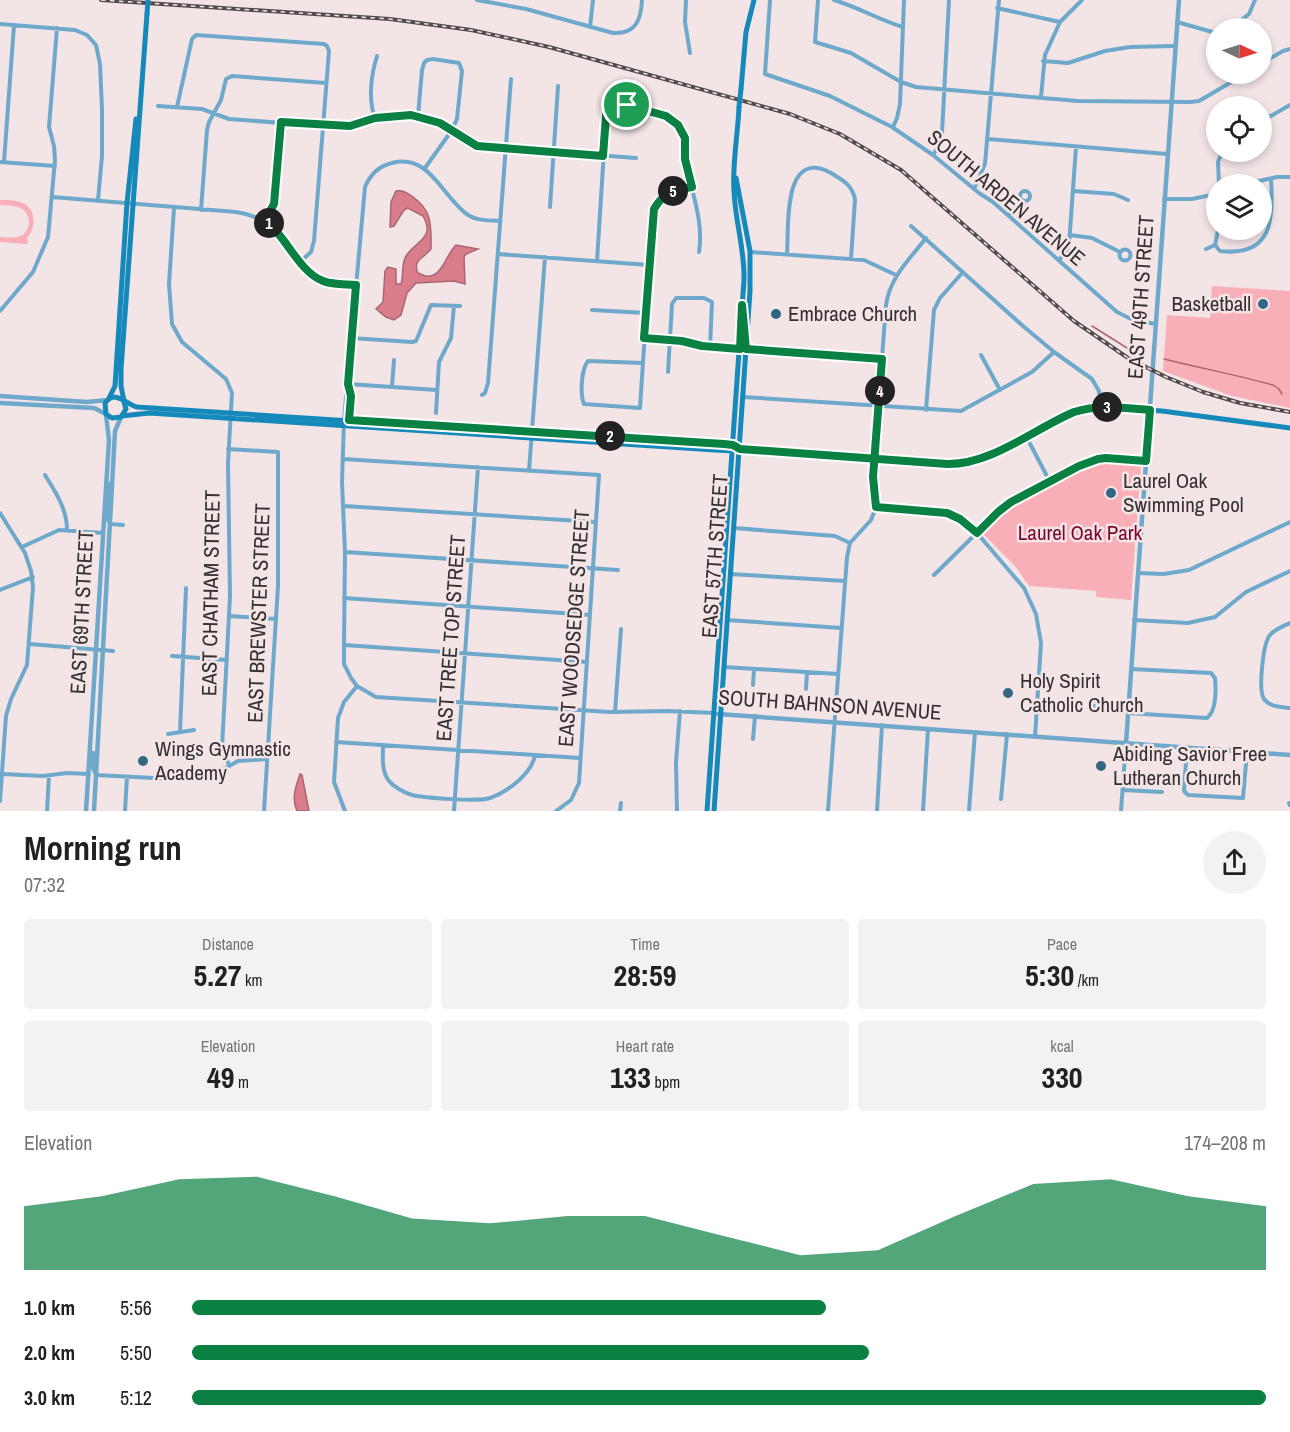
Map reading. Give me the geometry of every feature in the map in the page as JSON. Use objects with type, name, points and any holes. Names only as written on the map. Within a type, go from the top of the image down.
[{"type":"main road","points":[[148,0],[115,386],[104,406],[106,414],[112,418],[149,413],[532,439],[733,448]]},
{"type":"main road","name":"EAST 57TH STREET","points":[[714,811],[717,714],[744,260],[734,192],[745,40],[754,0]]},
{"type":"main road","name":"EAST 57TH STREET","points":[[707,811],[724,666],[750,291],[750,252],[737,187],[736,161]]},
{"type":"main road","points":[[122,416],[126,409],[120,380],[130,203]]},
{"type":"main road","points":[[742,305],[744,344],[747,349]]},
{"type":"main road","points":[[108,399],[115,397],[137,407],[965,463],[980,459],[1074,412],[1101,407],[1150,410],[1290,428]]},
{"type":"street","points":[[477,0],[526,9],[614,33],[627,32],[637,25],[642,0]]},
{"type":"street","points":[[590,27],[593,0]]},
{"type":"street","points":[[686,0],[685,22],[690,53]]},
{"type":"street","name":"SOUTH ARDEN AVENUE","points":[[770,0],[765,74],[830,96],[892,127],[933,155],[1009,214],[1117,312],[1133,320],[1156,324]]},
{"type":"street","points":[[818,0],[815,42],[850,53],[901,82],[916,87],[1104,102],[1199,101],[1228,84]]},
{"type":"street","points":[[834,0],[903,27]]},
{"type":"street","points":[[892,127],[900,104],[903,0]]},
{"type":"street","points":[[933,155],[940,141],[949,0]]},
{"type":"street","points":[[974,189],[984,170],[999,0]]},
{"type":"street","points":[[1041,97],[1043,61],[1060,22],[1082,0]]},
{"type":"street","name":"EAST 49TH STREET","points":[[1121,811],[1178,0]]},
{"type":"street","points":[[1244,18],[1249,14],[1255,0]]},
{"type":"street","points":[[997,8],[1060,22]]},
{"type":"street","points":[[1177,22],[1206,30]]},
{"type":"street","points":[[0,24],[75,30],[84,33],[98,49],[102,123],[98,200]]},
{"type":"street","points":[[15,25],[2,162],[55,166]]},
{"type":"street","points":[[0,311],[33,273],[48,237],[55,166],[55,151],[49,127],[57,28]]},
{"type":"street","points":[[177,107],[192,39],[196,35],[327,46],[329,51],[314,246],[311,252],[300,261]]},
{"type":"street","points":[[1043,61],[1068,63],[1105,51],[1130,47],[1175,46]]},
{"type":"street","points":[[1272,57],[1290,49]]},
{"type":"street","points":[[375,118],[371,108],[377,56]]},
{"type":"street","points":[[418,116],[424,63],[430,59],[456,62],[461,65],[458,114],[452,130],[424,168]]},
{"type":"street","points":[[201,210],[207,130],[221,100],[228,77],[326,83]]},
{"type":"street","points":[[482,395],[488,383],[511,79]]},
{"type":"street","points":[[550,207],[558,86]]},
{"type":"street","points":[[597,261],[607,103],[627,105],[666,116],[678,125],[685,138],[685,159],[701,234],[699,252]]},
{"type":"street","points":[[1272,115],[1290,105]]},
{"type":"street","points":[[158,106],[202,109],[229,119],[350,126],[375,118],[398,115],[418,116],[440,123],[477,146],[636,158]]},
{"type":"street","points":[[265,220],[274,204],[281,122]]},
{"type":"street","points":[[988,139],[1167,154]]},
{"type":"street","points":[[1059,260],[1066,252],[1070,235],[1076,147]]},
{"type":"street","points":[[345,811],[334,782],[338,718],[344,702],[357,686],[344,664],[343,459],[345,427],[351,396],[348,384],[363,194],[369,179],[379,169],[395,162],[412,163],[424,168],[468,214],[477,219],[500,221]]},
{"type":"street","points":[[787,254],[794,182],[805,170],[817,168],[844,181],[853,192],[855,199],[851,259]]},
{"type":"street","points":[[1272,179],[1290,177]]},
{"type":"street","points":[[643,363],[590,360],[584,366],[582,399],[584,404],[640,408],[643,363],[644,338],[652,218],[659,201],[672,191],[692,187]]},
{"type":"street","points":[[1073,191],[1114,194],[1128,200]]},
{"type":"street","points":[[1164,199],[1192,199],[1206,196]]},
{"type":"street","points":[[52,197],[244,213],[265,220],[308,271],[321,281],[356,285]]},
{"type":"street","points":[[1009,214],[1022,201]]},
{"type":"street","name":"EAST CHATHAM STREET","points":[[174,208],[169,284],[172,324],[182,342],[230,384],[232,393],[228,449],[229,616],[222,748],[229,765]]},
{"type":"street","points":[[911,225],[1054,352],[1096,384],[1101,407]]},
{"type":"street","points":[[1070,235],[1092,238],[1120,252]]},
{"type":"street","points":[[828,811],[841,628],[850,543],[871,520],[876,507],[873,486],[886,305],[889,289],[896,274],[926,238]]},
{"type":"street","points":[[1215,245],[1216,240]]},
{"type":"street","points":[[1215,245],[1220,251],[1236,252],[1251,249],[1262,240]]},
{"type":"street","points":[[1206,249],[1215,245]]},
{"type":"street","points":[[750,252],[871,262],[896,274]]},
{"type":"street","points":[[498,254],[649,266]]},
{"type":"street","points":[[343,459],[530,471],[545,257]]},
{"type":"street","points":[[926,410],[934,310],[940,298],[963,272]]},
{"type":"street","points":[[668,372],[672,304],[675,299],[681,297],[707,299],[713,304],[710,347]]},
{"type":"street","points":[[351,338],[416,341],[431,305],[460,306]]},
{"type":"street","points":[[436,413],[439,362],[452,338],[453,306]]},
{"type":"street","points":[[592,310],[646,314]]},
{"type":"street","points":[[644,338],[740,349]]},
{"type":"street","points":[[747,349],[882,359]]},
{"type":"street","points":[[743,397],[961,411],[1032,372],[1054,352]]},
{"type":"street","points":[[981,355],[1000,390]]},
{"type":"street","points":[[392,387],[394,360]]},
{"type":"street","points":[[348,384],[437,390]]},
{"type":"street","points":[[0,396],[87,402],[108,399]]},
{"type":"street","points":[[0,403],[94,408],[106,414]]},
{"type":"street","name":"EAST 69TH STREET","points":[[86,811],[109,433],[106,414]]},
{"type":"street","points":[[94,811],[115,431],[122,416]]},
{"type":"street","points":[[1026,436],[1050,482]]},
{"type":"street","name":"EAST BREWSTER STREET","points":[[228,449],[278,452],[276,619],[264,811]]},
{"type":"street","points":[[934,575],[1011,502],[1098,459],[1146,461]]},
{"type":"street","name":"EAST TREE TOP STREET","points":[[454,811],[478,467]]},
{"type":"street","name":"EAST WOODSEDGE STREET","points":[[530,471],[599,475],[579,783],[573,797],[556,811]]},
{"type":"street","points":[[107,472],[108,520],[111,524]]},
{"type":"street","points":[[45,475],[63,505],[67,530]]},
{"type":"street","points":[[344,506],[596,522]]},
{"type":"street","points":[[876,507],[947,513],[960,519],[977,533],[1024,588],[1036,614],[1041,643],[1035,737]]},
{"type":"street","points":[[0,513],[21,547],[33,577],[30,644],[26,671],[8,708],[2,749],[0,798]]},
{"type":"street","points":[[0,524],[5,520]]},
{"type":"street","points":[[1138,573],[1164,574],[1190,570],[1290,522]]},
{"type":"street","points":[[111,524],[123,525]]},
{"type":"street","points":[[734,528],[835,536],[850,543]]},
{"type":"street","points":[[21,547],[52,532],[67,530],[103,533],[107,537],[105,566],[107,579]]},
{"type":"street","points":[[345,552],[618,570]]},
{"type":"street","points":[[1134,620],[1188,623],[1215,617],[1250,590],[1290,571]]},
{"type":"street","points":[[730,573],[845,581]]},
{"type":"street","points":[[0,590],[33,577]]},
{"type":"street","points":[[180,732],[186,588]]},
{"type":"street","points":[[344,598],[590,615]]},
{"type":"street","points":[[229,616],[276,619]]},
{"type":"street","points":[[727,620],[841,628]]},
{"type":"street","points":[[1290,623],[1276,630],[1266,642],[1262,692],[1264,700],[1270,705],[1290,708]]},
{"type":"street","points":[[615,712],[621,629]]},
{"type":"street","points":[[30,644],[113,651]]},
{"type":"street","points":[[344,645],[586,662]]},
{"type":"street","points":[[172,656],[226,660]]},
{"type":"street","points":[[724,666],[838,674]]},
{"type":"street","points":[[753,685],[754,669]]},
{"type":"street","points":[[1128,712],[1207,718],[1212,713],[1215,697],[1215,678],[1211,673],[1131,669]]},
{"type":"street","points":[[806,689],[807,672]]},
{"type":"street","name":"SOUTH BAHNSON AVENUE","points":[[357,686],[376,697],[615,712],[680,711],[1290,754]]},
{"type":"street","points":[[1090,706],[1129,705]]},
{"type":"street","points":[[677,811],[676,762],[680,711]]},
{"type":"street","points":[[753,739],[755,716]]},
{"type":"street","points":[[877,811],[882,725]]},
{"type":"street","points":[[923,811],[928,729]]},
{"type":"street","points":[[168,734],[194,730]]},
{"type":"street","points":[[969,811],[975,732]]},
{"type":"street","points":[[1001,799],[1006,734]]},
{"type":"street","points":[[91,738],[93,768],[96,775]]},
{"type":"street","points":[[336,742],[580,758]]},
{"type":"street","points":[[383,745],[382,765],[388,780],[399,789],[412,795],[455,798],[483,799],[496,795],[524,776],[531,767],[535,755]]},
{"type":"street","points":[[1187,747],[1184,791],[1188,795],[1198,796],[1243,798],[1247,752]]},
{"type":"street","points":[[96,775],[198,780],[244,760],[267,759]]},
{"type":"street","points":[[2,774],[89,774]]},
{"type":"street","points":[[47,811],[50,775]]},
{"type":"street","points":[[125,811],[127,777]]},
{"type":"street","points":[[1123,790],[1162,792]]},
{"type":"street","points":[[620,811],[621,803]]},
{"type":"green space","points":[[0,200],[18,201],[30,208],[34,218],[32,229],[26,239],[28,239],[27,244],[0,242],[0,237],[15,237],[24,234],[29,222],[24,210],[15,206],[0,205]]},
{"type":"green space","points":[[1212,286],[1290,291],[1290,408],[1232,396],[1163,371],[1167,315],[1210,318]]},
{"type":"green space","name":"Laurel Oak Park","points":[[1106,463],[1141,465],[1131,600],[1096,597],[1096,591],[1029,586],[1015,566],[983,534],[1011,507],[1089,467]]},
{"type":"shaded area","points":[[396,191],[405,192],[420,202],[430,220],[431,249],[418,262],[418,273],[432,276],[437,273],[456,245],[478,249],[464,257],[465,284],[454,281],[416,283],[407,293],[401,315],[394,320],[376,309],[383,302],[385,271],[388,267],[396,269],[396,284],[401,284],[404,259],[423,239],[427,230],[423,216],[408,208],[404,210],[394,226],[390,227],[391,202]]},
{"type":"shaded area","points":[[300,774],[309,811],[297,811],[295,806],[295,792]]},
{"type":"waterway","points":[[1092,326],[1143,358]]},
{"type":"waterway","points":[[1164,359],[1273,385],[1282,394]]},
{"type":"railway","points":[[101,0],[390,19],[471,30],[549,47],[790,114],[840,134],[901,170],[1074,321],[1128,358],[1203,392],[1240,403],[1290,412]]},
{"type":"place","name":"Basketball","points":[[1263,304]]},
{"type":"place","name":"Embrace Church","points":[[776,314]]},
{"type":"place","name":"Laurel Oak Swimming Pool","points":[[1111,493]]},
{"type":"place","name":"Holy Spirit Catholic Church","points":[[1008,693]]},
{"type":"place","name":"Wings Gymnastic Academy","points":[[143,761]]},
{"type":"place","name":"Abiding Savior Free Lutheran Church","points":[[1101,766]]},
{"type":"route","points":[[627,105],[607,103],[603,156],[477,146],[468,143],[440,123],[411,115],[375,118],[350,126],[281,122],[274,204],[265,220],[316,278],[326,282],[356,285],[348,384],[351,396],[349,420],[724,444],[740,449],[875,458],[947,464],[957,464],[980,459],[1074,412],[1096,407],[1110,407],[1150,410],[1146,461],[1106,458],[1079,466],[1011,502],[977,533],[960,519],[947,513],[876,507],[873,477],[875,458],[882,359],[746,349],[742,305],[740,349],[644,338],[654,209],[665,195],[672,191],[692,187],[685,159],[685,138],[678,125],[666,116],[627,105]]}]
